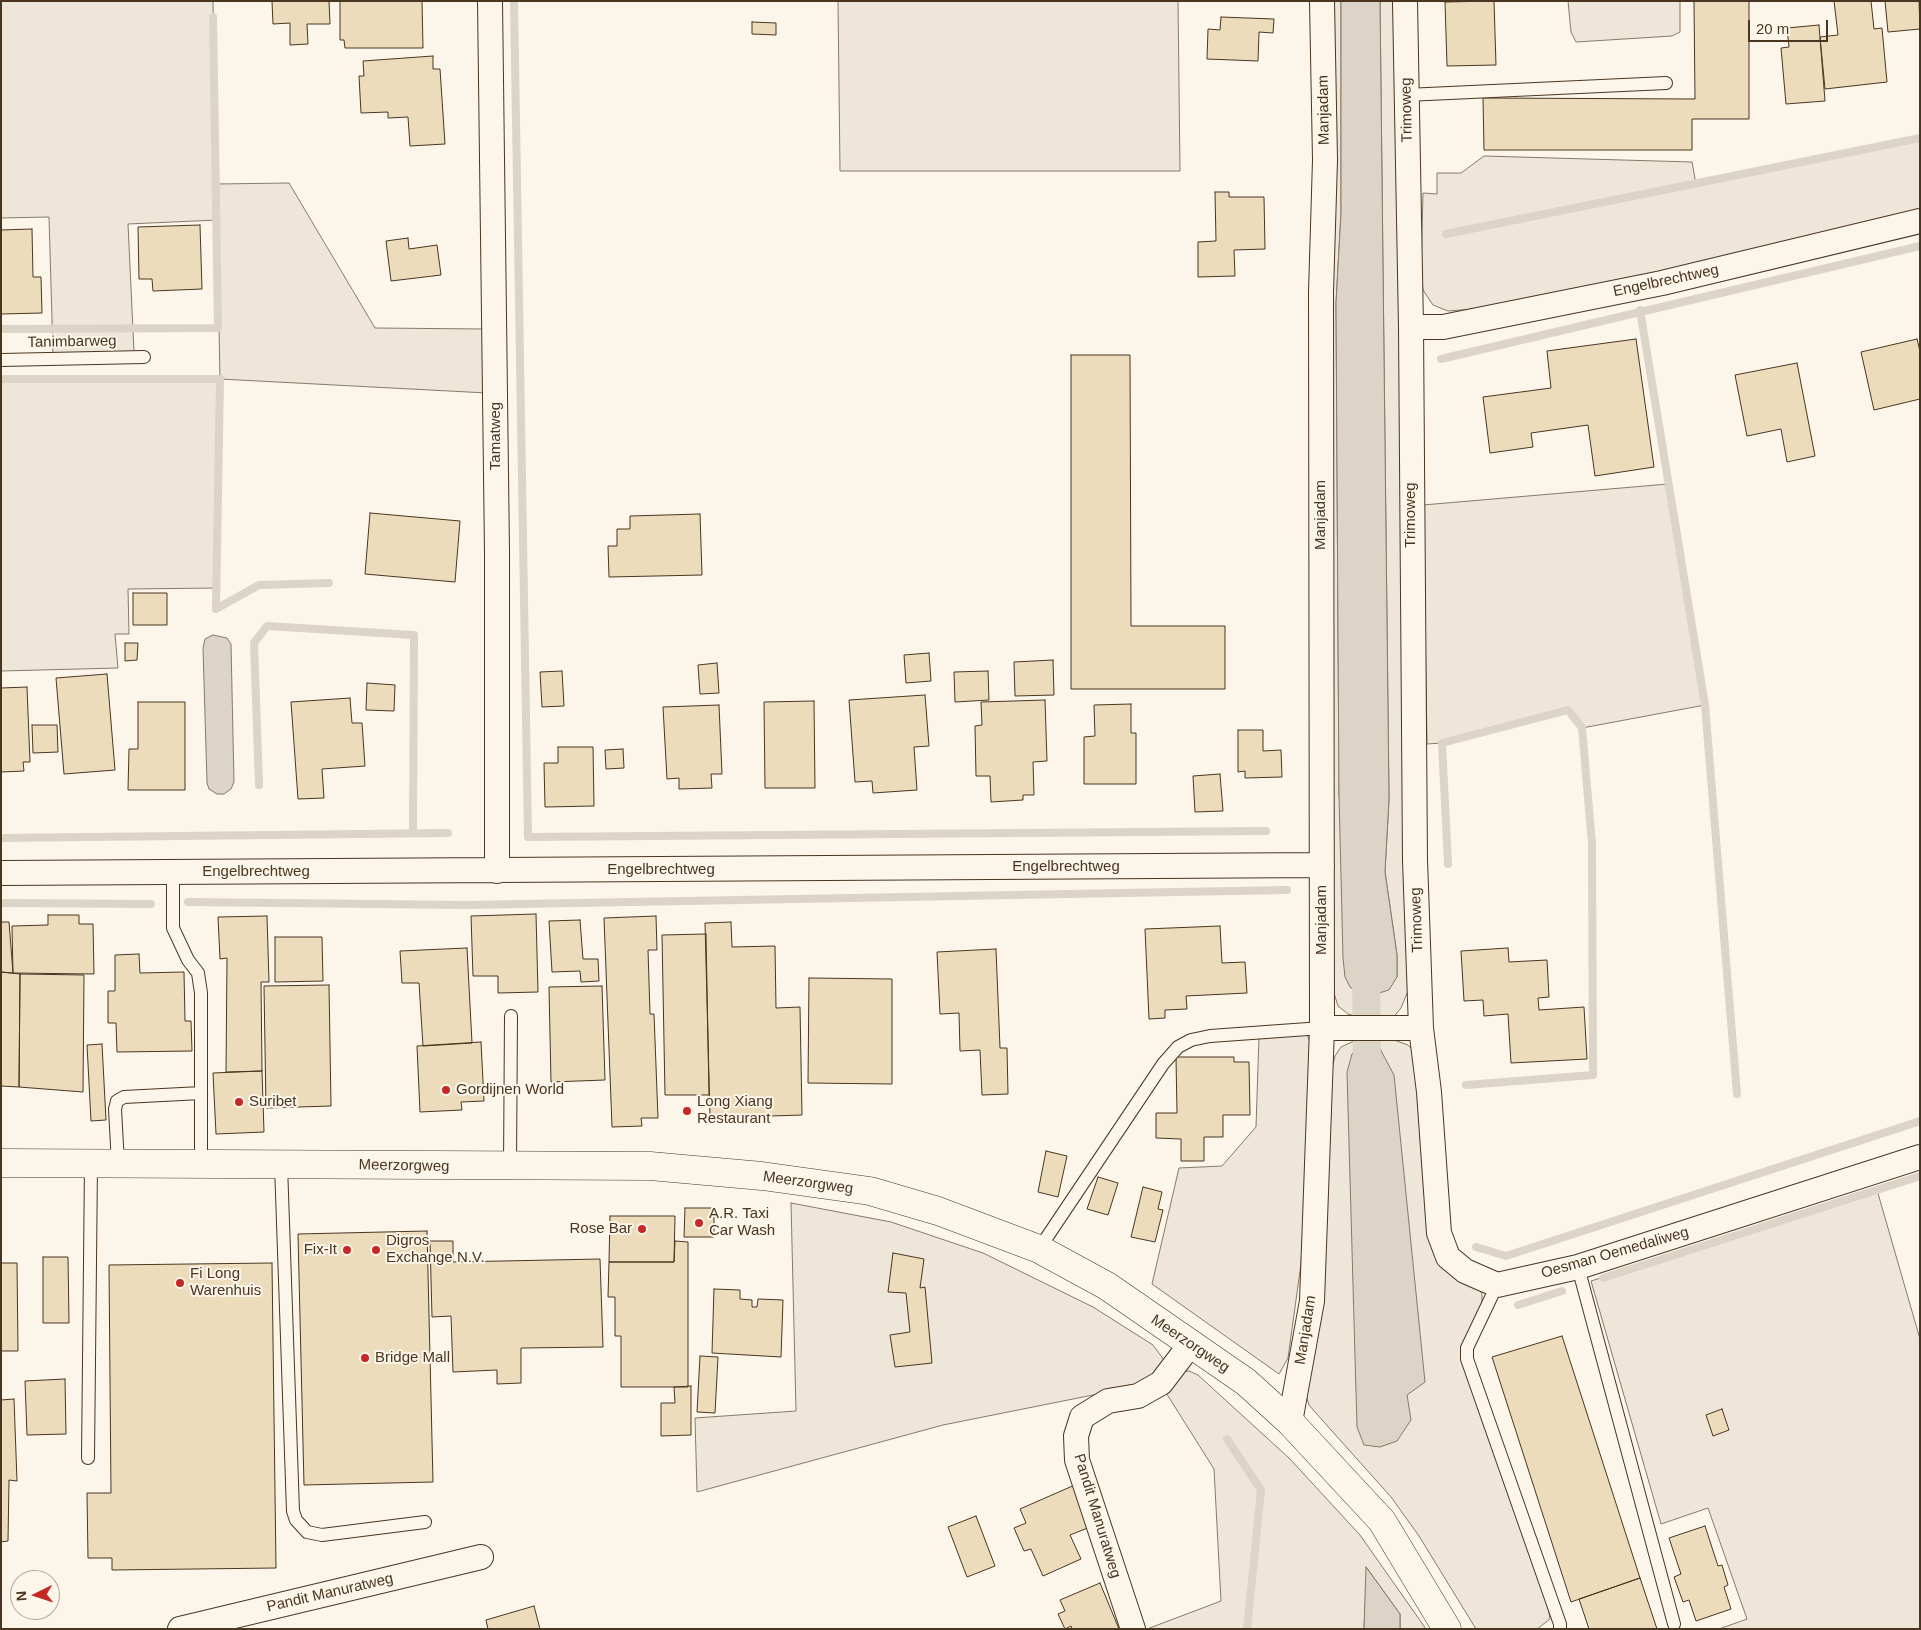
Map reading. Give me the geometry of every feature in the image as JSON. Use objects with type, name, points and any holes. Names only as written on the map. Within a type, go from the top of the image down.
[{"type":"main road","name":"Meerzorgweg","points":[[1,1163],[510,1167],[650,1166],[762,1176],[870,1191],[938,1211],[1039,1249],[1108,1286],[1190,1345],[1246,1382],[1290,1422],[1382,1521],[1447,1629]]},
{"type":"street","name":"Tamatweg","points":[[490,1],[497,552],[495,658],[496,871]]},
{"type":"street","name":"Manjadam","points":[[1290,1422],[1312,1301],[1331,1028],[1322,865],[1321,292],[1325,160],[1322,1]]},
{"type":"street","name":"Trimoweg","points":[[1405,1],[1411,327],[1413,1028]]},
{"type":"street","name":"Engelbrechtweg","points":[[1411,327],[1443,327],[1662,283],[1920,221]]},
{"type":"street","name":"Engelbrechtweg","points":[[1,873],[1322,865]]},
{"type":"street","points":[[1331,1028],[1413,1028],[1429,1092],[1439,1233],[1448,1257],[1465,1271],[1497,1285]]},
{"type":"street","name":"Oesman Oemedaliweg","points":[[1497,1285],[1578,1267],[1920,1157]]},
{"type":"street","name":"Pandit Manuratweg","points":[[1133,1629],[1077,1460],[1076,1436],[1082,1417],[1108,1401],[1138,1396],[1161,1383],[1190,1345]]},
{"type":"street","name":"Pandit Manuratweg","points":[[180,1629],[481,1557]]},
{"type":"lane","points":[[1406,95],[1666,83]]},
{"type":"lane","name":"Tanimbarweg","points":[[1,360],[144,357]]},
{"type":"lane","points":[[173,873],[173,928],[188,960],[198,973],[201,993],[201,1164]]},
{"type":"lane","points":[[510,1167],[511,1016]]},
{"type":"lane","points":[[1039,1249],[1162,1064],[1178,1047],[1191,1040],[1210,1036],[1331,1028]]},
{"type":"lane","points":[[118,1164],[114,1109],[117,1101],[124,1096],[201,1092]]},
{"type":"lane","points":[[88,1458],[90,1164]]},
{"type":"lane","points":[[281,1165],[293,1511],[296,1520],[307,1532],[322,1535],[425,1522]]},
{"type":"lane","points":[[1578,1267],[1674,1624]]},
{"type":"lane","points":[[1497,1285],[1467,1348],[1467,1359],[1560,1624],[1560,1629]]},
{"type":"shaded area","points":[[1,1],[213,1],[216,184],[289,183],[375,328],[486,329],[487,393],[220,379],[217,220],[128,224],[134,352],[53,354],[49,217],[1,218]]},
{"type":"shaded area","points":[[838,1],[1178,1],[1180,171],[840,171]]},
{"type":"shaded area","points":[[1328,1],[1341,1],[1341,213],[1336,303],[1339,796],[1397,977],[1397,955],[1385,872],[1389,799],[1380,1],[1393,1],[1400,250],[1410,986],[1401,1008],[1392,1019],[1361,1018],[1348,1014],[1338,1006],[1333,990]]},
{"type":"shaded area","points":[[1341,1],[1380,1],[1389,799],[1385,872],[1397,955],[1397,977],[1389,990],[1379,993],[1357,992],[1350,987],[1345,977],[1343,958],[1339,796],[1336,303],[1341,213]]},
{"type":"shaded area","points":[[1568,1],[1680,1],[1680,32],[1672,36],[1576,42],[1571,32]]},
{"type":"shaded area","points":[[1920,138],[1920,211],[1678,269],[1473,309],[1448,311],[1433,305],[1423,290],[1421,272],[1423,193],[1437,194],[1437,173],[1461,173],[1484,156],[1692,162],[1696,184]]},
{"type":"shaded area","points":[[1,379],[220,379],[216,588],[128,589],[129,634],[115,634],[118,668],[1,671]]},
{"type":"shaded area","points":[[1668,484],[1705,705],[1582,728],[1568,710],[1442,743],[1427,744],[1423,505]]},
{"type":"shaded area","points":[[213,635],[227,638],[231,644],[234,782],[231,789],[224,794],[217,794],[209,789],[207,783],[203,648],[205,639]]},
{"type":"shaded area","points":[[1306,1032],[1313,1050],[1301,1264],[1288,1358],[1279,1374],[1152,1284],[1179,1168],[1222,1166],[1256,1127],[1259,1036]]},
{"type":"shaded area","points":[[1394,1040],[1408,1045],[1417,1054],[1429,1207],[1482,1294],[1482,1302],[1461,1356],[1546,1595],[1550,1619],[1537,1629],[1476,1629],[1419,1536],[1391,1497],[1309,1405],[1306,1395],[1321,1318],[1332,1069],[1335,1056],[1341,1047],[1354,1041]]},
{"type":"shaded area","points":[[1378,1045],[1394,1075],[1425,1382],[1407,1395],[1411,1420],[1397,1441],[1380,1447],[1364,1445],[1357,1427],[1347,1072],[1352,1054],[1359,1046]]},
{"type":"shaded area","points":[[1877,1190],[1920,1339],[1920,1629],[1719,1629],[1747,1619],[1708,1508],[1661,1524],[1591,1281]]},
{"type":"shaded area","points":[[791,1203],[891,1222],[983,1253],[1093,1307],[1153,1345],[1164,1360],[1163,1368],[1138,1386],[943,1425],[697,1492],[695,1418],[796,1411]]},
{"type":"shaded area","points":[[1189,1371],[1198,1375],[1289,1458],[1360,1535],[1426,1629],[1400,1629],[1400,1614],[1367,1568],[1364,1629],[1147,1629],[1221,1601],[1214,1469],[1163,1388],[1180,1372]]},
{"type":"shaded area","points":[[1366,1567],[1400,1614],[1400,1629],[1364,1629]]},
{"type":"building","points":[[272,1],[329,1],[330,24],[307,24],[308,44],[290,45],[290,23],[273,24]]},
{"type":"building","points":[[340,1],[422,1],[423,48],[345,48],[344,40],[340,40]]},
{"type":"building","points":[[1494,1],[1496,65],[1447,66],[1445,2]]},
{"type":"building","points":[[1694,1],[1749,1],[1749,119],[1692,119],[1692,150],[1484,150],[1483,98],[1695,99]]},
{"type":"building","points":[[1834,1],[1871,1],[1874,29],[1882,28],[1887,82],[1825,89],[1820,37],[1838,35]]},
{"type":"building","points":[[1885,1],[1919,1],[1920,29],[1888,32]]},
{"type":"building","points":[[1221,17],[1274,19],[1273,33],[1259,32],[1258,61],[1207,59],[1208,29],[1220,30]]},
{"type":"building","points":[[752,22],[776,23],[776,35],[752,34]]},
{"type":"building","points":[[1819,25],[1825,101],[1786,104],[1781,48],[1789,47],[1787,28]]},
{"type":"building","points":[[433,56],[433,69],[440,69],[445,144],[410,146],[408,117],[388,118],[388,112],[361,113],[359,76],[364,76],[363,61]]},
{"type":"building","points":[[1215,192],[1229,192],[1229,197],[1264,197],[1265,249],[1234,250],[1235,276],[1198,277],[1198,242],[1216,241]]},
{"type":"building","points":[[200,225],[202,289],[153,291],[152,279],[139,279],[138,227]]},
{"type":"building","points":[[32,229],[33,277],[41,277],[42,313],[1,314],[1,230]]},
{"type":"building","points":[[408,238],[409,249],[437,245],[441,275],[391,281],[386,241]]},
{"type":"building","points":[[1636,339],[1654,467],[1595,476],[1588,425],[1531,433],[1533,447],[1490,453],[1483,397],[1551,388],[1547,351]]},
{"type":"building","points":[[1917,339],[1920,351],[1920,399],[1874,410],[1861,352]]},
{"type":"building","points":[[1071,355],[1130,355],[1131,626],[1225,626],[1225,689],[1071,689]]},
{"type":"building","points":[[1797,363],[1815,456],[1787,462],[1781,429],[1747,436],[1735,375]]},
{"type":"building","points":[[370,513],[460,521],[455,582],[365,574]]},
{"type":"building","points":[[700,514],[702,575],[609,577],[608,546],[617,546],[617,529],[630,529],[630,516]]},
{"type":"building","points":[[133,593],[167,593],[167,625],[133,625]]},
{"type":"building","points":[[125,643],[138,643],[137,660],[125,661]]},
{"type":"building","points":[[929,653],[931,681],[906,683],[904,655]]},
{"type":"building","points":[[1053,660],[1054,695],[1015,696],[1014,662]]},
{"type":"building","points":[[717,663],[719,693],[700,694],[698,665]]},
{"type":"building","points":[[562,671],[564,706],[542,707],[540,672]]},
{"type":"building","points":[[988,671],[989,700],[955,702],[954,672]]},
{"type":"building","points":[[107,674],[115,770],[64,774],[56,678]]},
{"type":"building","points":[[367,683],[395,685],[394,711],[366,710]]},
{"type":"building","points":[[27,687],[30,762],[23,762],[24,771],[1,772],[1,688]]},
{"type":"building","points":[[925,695],[929,746],[914,747],[917,790],[873,793],[872,781],[855,782],[849,700]]},
{"type":"building","points":[[350,698],[352,723],[362,723],[365,766],[322,769],[324,798],[298,799],[291,702]]},
{"type":"building","points":[[1045,700],[1047,761],[1033,762],[1034,795],[1023,795],[1023,800],[991,802],[990,776],[976,776],[975,726],[982,725],[981,702]]},
{"type":"building","points":[[814,701],[815,788],[765,788],[764,702]]},
{"type":"building","points":[[138,702],[185,702],[185,790],[128,790],[129,749],[138,749]]},
{"type":"building","points":[[1131,704],[1131,733],[1136,733],[1136,784],[1084,784],[1084,737],[1095,736],[1094,705]]},
{"type":"building","points":[[719,705],[722,774],[711,774],[712,788],[679,789],[679,778],[667,779],[663,707]]},
{"type":"building","points":[[32,725],[57,725],[58,752],[33,753]]},
{"type":"building","points":[[1238,730],[1263,730],[1263,751],[1281,750],[1282,777],[1245,778],[1245,771],[1238,772]]},
{"type":"building","points":[[558,747],[593,747],[594,806],[545,807],[544,763],[558,763]]},
{"type":"building","points":[[623,749],[624,768],[606,769],[605,750]]},
{"type":"building","points":[[1220,774],[1223,811],[1195,812],[1193,776]]},
{"type":"building","points":[[536,914],[538,992],[498,993],[498,976],[473,976],[471,916]]},
{"type":"building","points":[[48,915],[79,915],[79,924],[93,924],[94,974],[13,973],[12,926],[48,925]]},
{"type":"building","points":[[267,916],[269,982],[261,982],[262,1071],[226,1072],[227,958],[220,959],[218,917]]},
{"type":"building","points":[[656,916],[657,950],[648,950],[650,1014],[654,1014],[658,1118],[641,1118],[642,1126],[612,1127],[604,918]]},
{"type":"building","points":[[580,920],[583,959],[598,959],[599,981],[581,982],[580,971],[552,972],[549,921]]},
{"type":"building","points":[[1,922],[9,922],[13,973],[1,972]]},
{"type":"building","points":[[731,922],[732,947],[775,946],[776,1008],[800,1007],[802,1115],[710,1118],[705,923]]},
{"type":"building","points":[[1220,926],[1222,963],[1245,962],[1247,993],[1186,996],[1187,1009],[1165,1010],[1165,1018],[1149,1019],[1145,929]]},
{"type":"building","points":[[706,934],[709,1095],[665,1095],[662,935]]},
{"type":"building","points":[[275,937],[322,937],[323,981],[275,982]]},
{"type":"building","points":[[467,948],[472,1043],[423,1046],[419,983],[402,983],[400,951]]},
{"type":"building","points":[[1508,948],[1509,962],[1547,960],[1549,997],[1538,998],[1539,1010],[1584,1007],[1587,1059],[1511,1063],[1508,1014],[1484,1016],[1483,1000],[1464,1001],[1461,951]]},
{"type":"building","points":[[996,949],[1000,1048],[1007,1048],[1008,1094],[982,1095],[980,1050],[960,1051],[959,1013],[940,1014],[937,952]]},
{"type":"building","points":[[139,954],[140,973],[184,972],[185,1021],[191,1021],[192,1051],[117,1052],[116,1023],[108,1023],[108,991],[115,991],[115,955]]},
{"type":"building","points":[[1,972],[20,974],[19,1087],[1,1086]]},
{"type":"building","points":[[20,974],[84,975],[83,1092],[19,1087]]},
{"type":"building","points":[[809,978],[892,979],[892,1084],[808,1083]]},
{"type":"building","points":[[329,985],[331,1106],[266,1108],[264,986]]},
{"type":"building","points":[[602,986],[605,1080],[551,1082],[549,987]]},
{"type":"building","points":[[481,1042],[484,1101],[461,1102],[462,1110],[420,1112],[417,1046]]},
{"type":"building","points":[[102,1044],[106,1120],[91,1121],[87,1045]]},
{"type":"building","points":[[1176,1057],[1234,1057],[1234,1062],[1249,1062],[1250,1115],[1223,1115],[1223,1137],[1204,1137],[1204,1161],[1181,1161],[1181,1139],[1156,1138],[1156,1113],[1177,1113]]},
{"type":"building","name":"Suribet","points":[[262,1071],[264,1132],[216,1134],[213,1073]]},
{"type":"building","points":[[1046,1151],[1067,1156],[1058,1197],[1038,1192]]},
{"type":"building","points":[[1098,1177],[1118,1183],[1108,1215],[1087,1209]]},
{"type":"building","points":[[1143,1187],[1162,1192],[1158,1209],[1163,1210],[1155,1242],[1131,1237]]},
{"type":"building","name":"A.R. Taxi Car Wash","points":[[685,1208],[714,1208],[714,1237],[684,1237]]},
{"type":"building","name":"Rose Bar","points":[[610,1216],[675,1216],[674,1262],[609,1262]]},
{"type":"building","name":"Bridge Mall","points":[[427,1231],[433,1482],[304,1485],[298,1234]]},
{"type":"building","points":[[430,1241],[453,1241],[453,1262],[600,1259],[603,1347],[521,1348],[521,1383],[497,1384],[497,1370],[453,1372],[451,1316],[432,1317]]},
{"type":"building","points":[[675,1241],[688,1242],[688,1387],[621,1387],[621,1336],[615,1336],[615,1297],[608,1297],[609,1262],[674,1262]]},
{"type":"building","points":[[893,1253],[924,1259],[920,1288],[925,1287],[932,1363],[895,1367],[890,1335],[910,1332],[906,1293],[888,1292]]},
{"type":"building","points":[[43,1257],[68,1257],[69,1323],[43,1323]]},
{"type":"building","points":[[1,1263],[17,1263],[18,1351],[1,1351]]},
{"type":"building","points":[[272,1263],[276,1568],[112,1570],[112,1558],[88,1558],[87,1493],[111,1493],[109,1265]]},
{"type":"building","points":[[714,1289],[740,1290],[740,1299],[752,1300],[752,1307],[757,1307],[758,1299],[783,1300],[781,1357],[712,1353]]},
{"type":"building","points":[[1562,1336],[1640,1578],[1571,1602],[1492,1357]]},
{"type":"building","points":[[700,1356],[718,1357],[715,1413],[697,1412]]},
{"type":"building","points":[[65,1379],[66,1434],[27,1435],[25,1381]]},
{"type":"building","points":[[691,1386],[691,1435],[661,1436],[661,1403],[675,1403],[674,1387]]},
{"type":"building","points":[[14,1399],[17,1481],[9,1480],[8,1541],[1,1542],[1,1400]]},
{"type":"building","points":[[1722,1409],[1729,1430],[1713,1436],[1706,1415]]},
{"type":"building","points":[[1077,1484],[1095,1525],[1070,1535],[1081,1559],[1043,1576],[1031,1549],[1024,1551],[1014,1528],[1026,1523],[1020,1509]]},
{"type":"building","points":[[976,1516],[995,1566],[967,1577],[948,1527]]},
{"type":"building","points":[[1705,1526],[1718,1566],[1722,1565],[1728,1585],[1724,1587],[1731,1609],[1696,1621],[1689,1600],[1683,1602],[1674,1577],[1681,1574],[1669,1538]]},
{"type":"building","points":[[1640,1578],[1657,1629],[1589,1629],[1579,1599]]},
{"type":"building","points":[[1100,1583],[1119,1629],[1072,1629],[1071,1626],[1065,1629],[1058,1614],[1065,1611],[1060,1600]]},
{"type":"building","points":[[534,1606],[540,1629],[488,1629],[486,1620]]},
{"type":"waterway","points":[[514,1],[528,837],[1266,831]]},
{"type":"waterway","points":[[1,329],[218,328],[213,17]]},
{"type":"waterway","points":[[1446,234],[1920,138]]},
{"type":"waterway","points":[[1441,359],[1920,246]]},
{"type":"waterway","points":[[1640,310],[1705,705],[1737,1094]]},
{"type":"waterway","points":[[1,379],[220,379],[216,609],[259,585],[329,583]]},
{"type":"waterway","points":[[259,785],[254,643],[267,626],[414,635],[413,832]]},
{"type":"waterway","points":[[1448,864],[1442,743],[1568,710],[1582,728],[1592,844],[1593,1075],[1466,1085]]},
{"type":"waterway","points":[[1,838],[448,833]]},
{"type":"waterway","points":[[188,902],[467,905],[1287,890]]},
{"type":"waterway","points":[[1,903],[151,904]]},
{"type":"waterway","points":[[1366,955],[1367,1082]]},
{"type":"waterway","points":[[1476,1247],[1506,1256],[1920,1121]]},
{"type":"waterway","points":[[1603,1278],[1920,1176]]},
{"type":"waterway","points":[[1518,1305],[1562,1291]]},
{"type":"waterway","points":[[1227,1439],[1261,1490],[1247,1629]]},
{"type":"place","name":"Gordijnen World","points":[[446,1090]]},
{"type":"place","name":"Suribet","points":[[239,1102]]},
{"type":"place","name":"Long Xiang Restaurant","points":[[687,1111]]},
{"type":"place","name":"A.R. Taxi Car Wash","points":[[699,1223]]},
{"type":"place","name":"Rose Bar","points":[[642,1229]]},
{"type":"place","name":"Fix-It","points":[[347,1250]]},
{"type":"place","name":"Digros Exchange N.V.","points":[[376,1250]]},
{"type":"place","name":"Fi Long Warenhuis","points":[[180,1283]]},
{"type":"place","name":"Bridge Mall","points":[[365,1358]]}]
